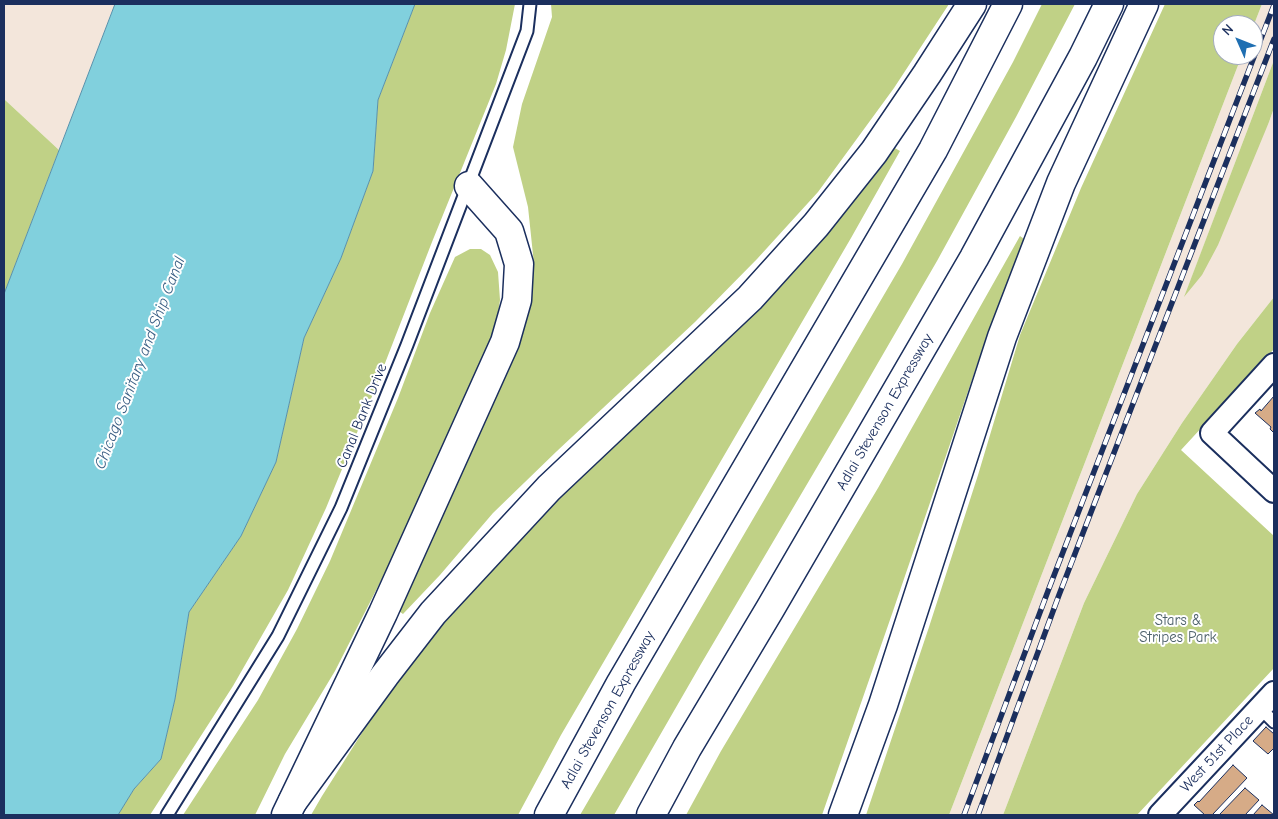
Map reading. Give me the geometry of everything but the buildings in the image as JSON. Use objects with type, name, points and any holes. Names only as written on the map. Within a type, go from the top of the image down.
[{"type":"main road","points":[[289,808],[385,675],[433,613],[549,488],[750,298],[816,225],[874,152],[972,4]]},
{"type":"main road","name":"Adlai Stevenson Expressway","points":[[549,815],[622,683],[932,150],[1008,4]]},
{"type":"main road","name":"Adlai Stevenson Expressway","points":[[650,815],[687,748],[974,258],[1083,57],[1109,4]]},
{"type":"main road","points":[[843,815],[883,705],[1002,337],[1061,184],[1144,4]]},
{"type":"main road","points":[[289,808],[383,613],[505,342],[517,300],[519,264],[509,231],[469,186]]},
{"type":"street","points":[[1274,365],[1212,433],[1274,491]]},
{"type":"street","name":"West 51st Place","points":[[1160,815],[1269,708]]},
{"type":"lane","name":"Canal Bank Drive","points":[[167,815],[278,636],[341,508],[407,345],[528,31],[530,4]]},
{"type":"shaded area","points":[[4,4],[115,4],[59,150],[4,99]]},
{"type":"shaded area","points":[[1262,4],[1274,4],[1274,60],[1185,295],[1269,122],[1274,108],[1274,297],[1237,344],[1182,423],[1137,494],[1084,603],[1003,815],[949,815],[1238,65],[1263,65],[1263,15],[1258,15]]},
{"type":"green space","points":[[415,4],[515,4],[506,50],[496,84],[375,389],[326,508],[288,590],[233,686],[150,815],[118,815],[134,789],[161,759],[175,699],[189,612],[241,536],[276,462],[304,338],[341,258],[373,171],[378,100]]},
{"type":"green space","points":[[551,4],[949,4],[894,88],[818,192],[757,259],[695,322],[493,513],[440,575],[403,614],[393,607],[516,335],[534,264],[528,207],[513,147],[522,104],[552,17]]},
{"type":"green space","points":[[1042,4],[1075,4],[937,261],[614,815],[580,815],[902,264],[1013,62]]},
{"type":"green space","points":[[1165,4],[1262,4],[1258,15],[1213,15],[1213,65],[1238,65],[949,815],[866,815],[978,475],[1020,335],[1081,188]]},
{"type":"green space","points":[[1274,60],[1274,108],[1269,122],[1218,245],[1202,275],[1184,297]]},
{"type":"green space","points":[[4,99],[59,150],[4,294]]},
{"type":"green space","points":[[893,147],[900,151],[561,735],[518,815],[311,815],[379,706],[437,628],[546,506],[762,304],[826,234]]},
{"type":"green space","points":[[1020,236],[1024,239],[978,362],[822,815],[686,815],[721,751],[878,488]]},
{"type":"green space","points":[[470,249],[481,249],[490,255],[498,272],[500,300],[494,341],[423,498],[335,671],[285,754],[255,815],[183,815],[258,700],[297,629],[330,561],[398,398],[430,313],[455,257]]},
{"type":"green space","name":"Stars & Stripes Park","points":[[1274,297],[1274,349],[1181,450],[1274,536],[1274,668],[1137,815],[1003,815],[1084,603],[1137,494],[1182,423],[1237,344]]},
{"type":"water","name":"Chicago Sanitary and Ship Canal","points":[[115,4],[415,4],[378,100],[373,171],[341,258],[304,338],[276,462],[241,536],[189,612],[175,699],[161,759],[134,789],[118,815],[4,815],[4,294]]},
{"type":"railway","points":[[964,815],[1048,591],[1274,5]]},
{"type":"railway","points":[[978,815],[1059,595],[1274,39]]}]
